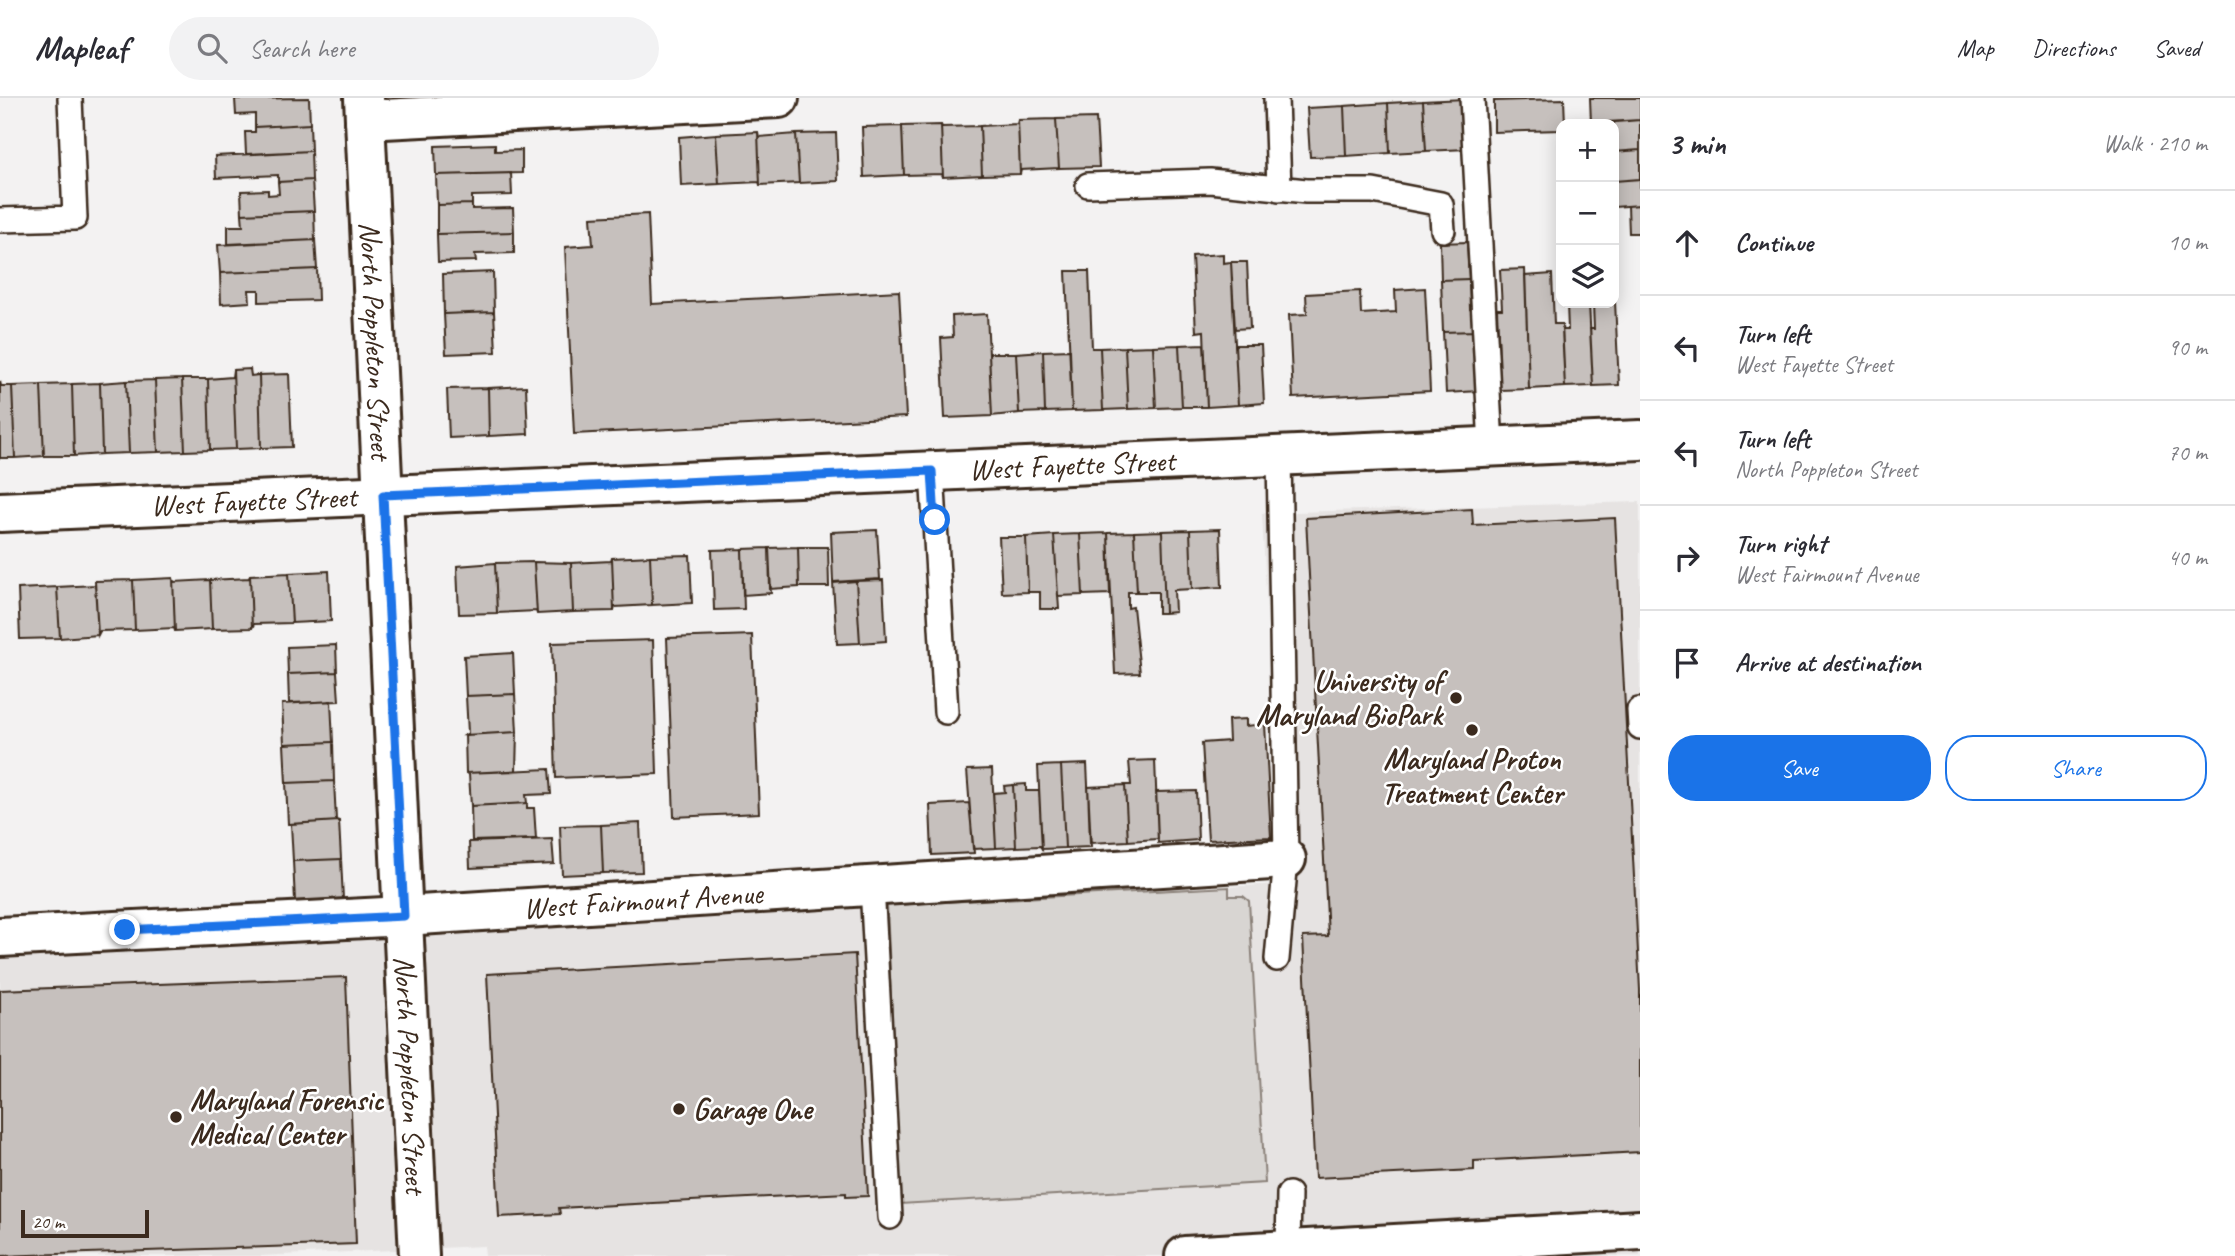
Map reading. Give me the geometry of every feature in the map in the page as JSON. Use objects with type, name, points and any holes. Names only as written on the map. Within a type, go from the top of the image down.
[{"type":"street","points":[[364,109],[779,98]]},
{"type":"street","name":"North Poppleton Street","points":[[364,109],[419,1256]]},
{"type":"street","name":"West Fayette Street","points":[[0,512],[1640,440]]},
{"type":"street","name":"West Fairmount Avenue","points":[[0,937],[404,916],[1286,859]]},
{"type":"street","points":[[1185,1256],[1640,1230]]},
{"type":"lane","points":[[0,220],[75,218],[70,98]]},
{"type":"lane","points":[[1276,98],[1279,189]]},
{"type":"lane","points":[[1472,98],[1491,446]]},
{"type":"lane","points":[[1088,185],[1210,181],[1258,184],[1279,189],[1373,191],[1441,204],[1443,230]]},
{"type":"lane","points":[[1277,959],[1286,859],[1279,456]]},
{"type":"lane","points":[[932,471],[946,712]]},
{"type":"lane","points":[[1639,710],[1640,727]]},
{"type":"lane","points":[[872,886],[890,1217]]},
{"type":"lane","points":[[1288,1250],[1289,1194]]},
{"type":"shaded area","name":"University of Maryland BioPark","points":[[1640,502],[1640,1256],[485,1256],[484,1246],[259,1256],[0,1256],[0,952],[1281,884],[1262,513]]},
{"type":"shaded area","points":[[1229,887],[1229,896],[1243,896],[1249,901],[1265,1183],[900,1204],[887,905]]},
{"type":"building","points":[[309,98],[310,124],[255,127],[255,114],[236,115],[235,99]]},
{"type":"building","points":[[1590,98],[1640,98],[1640,120],[1591,119]]},
{"type":"building","points":[[1464,99],[1466,149],[1426,151],[1423,101]]},
{"type":"building","points":[[1564,99],[1565,119],[1556,119],[1556,130],[1494,132],[1494,101]]},
{"type":"building","points":[[1423,101],[1426,151],[1390,153],[1388,103]]},
{"type":"building","points":[[1388,103],[1390,153],[1346,156],[1344,106]]},
{"type":"building","points":[[1344,106],[1346,156],[1310,157],[1307,108]]},
{"type":"building","points":[[1096,118],[1099,167],[1059,168],[1056,119]]},
{"type":"building","points":[[1056,119],[1059,168],[1021,170],[1020,174],[1018,120]]},
{"type":"building","points":[[1018,120],[1020,174],[982,175],[980,126],[1017,124]]},
{"type":"building","points":[[1640,120],[1640,150],[1619,152],[1619,122]]},
{"type":"building","points":[[310,124],[311,151],[246,154],[245,132],[255,132],[255,127]]},
{"type":"building","points":[[941,125],[980,126],[982,175],[943,177]]},
{"type":"building","points":[[941,125],[943,177],[942,174],[904,175],[902,126]]},
{"type":"building","points":[[902,126],[904,175],[864,177],[862,127]]},
{"type":"building","points":[[758,132],[759,137],[796,134],[799,183],[760,185]]},
{"type":"building","points":[[758,132],[760,185],[759,182],[719,184],[716,134]]},
{"type":"building","points":[[836,133],[838,181],[799,183],[796,134]]},
{"type":"building","points":[[716,134],[719,184],[681,186],[679,137]]},
{"type":"building","points":[[495,144],[495,151],[522,150],[522,173],[436,175],[435,146]]},
{"type":"building","points":[[1640,150],[1640,179],[1619,181],[1619,152]]},
{"type":"building","points":[[311,151],[312,180],[278,182],[278,175],[216,178],[215,156]]},
{"type":"building","points":[[511,173],[512,195],[472,196],[472,204],[437,205],[436,175]]},
{"type":"building","points":[[1640,179],[1640,205],[1619,207],[1619,181]]},
{"type":"building","points":[[312,180],[314,211],[242,214],[241,191],[268,190],[268,195],[279,194],[278,182]]},
{"type":"building","points":[[472,204],[472,209],[513,208],[514,232],[437,234],[437,205]]},
{"type":"building","points":[[1640,205],[1640,233],[1629,233],[1628,206]]},
{"type":"building","points":[[314,211],[315,240],[228,244],[228,226],[243,226],[242,214]]},
{"type":"building","points":[[648,214],[652,304],[899,291],[906,417],[574,434],[565,247],[593,245],[591,217]]},
{"type":"building","points":[[514,232],[514,253],[475,254],[476,261],[438,262],[437,234]]},
{"type":"building","points":[[315,240],[317,269],[220,273],[218,245]]},
{"type":"building","points":[[1467,242],[1469,279],[1441,280],[1440,243]]},
{"type":"building","points":[[1223,254],[1223,263],[1231,262],[1238,405],[1207,407],[1204,331],[1196,332],[1192,256]]},
{"type":"building","points":[[1231,262],[1247,262],[1250,328],[1235,329]]},
{"type":"building","points":[[317,269],[318,300],[259,302],[259,290],[249,290],[250,302],[221,304],[220,273]]},
{"type":"building","points":[[1525,269],[1529,389],[1500,390],[1497,309],[1502,309],[1500,270]]},
{"type":"building","points":[[1066,271],[1089,271],[1092,348],[1100,348],[1103,410],[1072,411]]},
{"type":"building","points":[[493,272],[494,312],[444,314],[443,274]]},
{"type":"building","points":[[1552,274],[1554,324],[1562,324],[1565,387],[1529,389],[1525,276]]},
{"type":"building","points":[[1469,279],[1470,309],[1475,308],[1476,331],[1443,332],[1441,280]]},
{"type":"building","points":[[1425,288],[1430,391],[1293,398],[1289,315],[1307,314],[1306,294],[1360,291],[1361,314],[1396,312],[1395,290]]},
{"type":"building","points":[[1567,308],[1589,308],[1593,386],[1565,387],[1562,330],[1568,330]]},
{"type":"building","points":[[1593,308],[1615,308],[1619,385],[1593,386],[1590,329],[1594,329]]},
{"type":"building","points":[[494,312],[496,352],[446,354],[444,314]]},
{"type":"building","points":[[987,314],[992,416],[945,418],[941,338],[953,337],[952,316]]},
{"type":"building","points":[[1476,331],[1479,391],[1446,393],[1443,332]]},
{"type":"building","points":[[1204,344],[1207,407],[1182,407],[1179,345]]},
{"type":"building","points":[[1179,345],[1182,407],[1156,408],[1153,346]]},
{"type":"building","points":[[1235,345],[1261,345],[1264,403],[1238,405]]},
{"type":"building","points":[[1153,346],[1156,408],[1128,409],[1125,347]]},
{"type":"building","points":[[1125,347],[1128,409],[1103,410],[1100,348]]},
{"type":"building","points":[[1070,350],[1072,411],[1045,412],[1043,351]]},
{"type":"building","points":[[1043,351],[1045,412],[1019,413],[1016,353]]},
{"type":"building","points":[[989,353],[1016,353],[1019,413],[992,416]]},
{"type":"building","points":[[250,369],[251,376],[259,375],[261,448],[236,449],[233,370]]},
{"type":"building","points":[[233,370],[236,449],[210,450],[208,379],[232,377]]},
{"type":"building","points":[[289,374],[292,447],[261,448],[259,375]]},
{"type":"building","points":[[182,379],[208,379],[210,450],[185,451]]},
{"type":"building","points":[[182,379],[185,451],[158,452],[155,380]]},
{"type":"building","points":[[155,380],[158,452],[129,453],[126,381]]},
{"type":"building","points":[[0,381],[1,386],[12,386],[15,458],[0,458]]},
{"type":"building","points":[[126,381],[129,453],[102,454],[100,383]]},
{"type":"building","points":[[100,383],[102,454],[74,456],[72,384]]},
{"type":"building","points":[[72,384],[74,456],[44,456],[41,385]]},
{"type":"building","points":[[41,385],[44,456],[15,458],[12,386]]},
{"type":"building","points":[[526,386],[528,434],[489,436],[488,388]]},
{"type":"building","points":[[488,388],[489,436],[449,438],[447,389]]},
{"type":"building","name":"Maryland Proton Treatment Center","points":[[1472,509],[1473,525],[1615,518],[1640,990],[1640,1152],[1474,1161],[1474,1170],[1315,1178],[1303,937],[1328,936],[1306,518]]},
{"type":"building","points":[[1220,529],[1222,587],[1192,589],[1190,530]]},
{"type":"building","points":[[877,530],[880,579],[833,582],[831,532]]},
{"type":"building","points":[[1190,530],[1192,589],[1174,590],[1175,612],[1165,613],[1162,531]]},
{"type":"building","points":[[1162,531],[1165,613],[1158,613],[1158,592],[1137,592],[1134,532]]},
{"type":"building","points":[[1134,532],[1137,592],[1128,592],[1128,608],[1133,607],[1140,673],[1115,674],[1108,533]]},
{"type":"building","points":[[1108,533],[1110,594],[1083,595],[1080,534]]},
{"type":"building","points":[[1080,534],[1083,595],[1058,596],[1054,535]]},
{"type":"building","points":[[1054,535],[1059,609],[1040,609],[1040,592],[1028,592],[1026,537]]},
{"type":"building","points":[[999,537],[1026,537],[1028,592],[1002,593]]},
{"type":"building","points":[[798,547],[828,547],[829,587],[799,587]]},
{"type":"building","points":[[798,547],[799,587],[770,589],[769,548]]},
{"type":"building","points":[[769,548],[771,593],[743,595],[742,549]]},
{"type":"building","points":[[742,549],[744,609],[714,610],[712,550]]},
{"type":"building","points":[[690,555],[692,603],[652,605],[650,556]]},
{"type":"building","points":[[650,556],[652,605],[615,607],[614,611],[612,558]]},
{"type":"building","points":[[612,558],[614,611],[573,612],[571,563],[611,561]]},
{"type":"building","points":[[534,562],[537,614],[536,611],[497,613],[495,563]]},
{"type":"building","points":[[534,562],[571,563],[573,612],[537,614]]},
{"type":"building","points":[[495,563],[497,613],[459,614],[457,566]]},
{"type":"building","points":[[329,571],[331,621],[292,623],[289,573]]},
{"type":"building","points":[[289,573],[292,623],[254,624],[252,628],[250,575]]},
{"type":"building","points":[[250,575],[252,628],[212,629],[210,580],[249,578]]},
{"type":"building","points":[[173,578],[175,631],[174,628],[135,630],[133,580]]},
{"type":"building","points":[[173,578],[174,582],[210,580],[212,629],[175,631]]},
{"type":"building","points":[[133,580],[135,630],[100,631],[98,635],[95,581]]},
{"type":"building","points":[[883,580],[886,641],[860,643],[856,581]]},
{"type":"building","points":[[856,581],[860,643],[837,644],[833,583]]},
{"type":"building","points":[[95,585],[98,635],[60,638],[57,587]]},
{"type":"building","points":[[57,587],[60,638],[20,639],[18,589]]},
{"type":"building","points":[[752,635],[759,813],[674,817],[667,638]]},
{"type":"building","points":[[653,640],[657,774],[556,778],[552,643]]},
{"type":"building","points":[[336,645],[337,672],[288,674],[287,647]]},
{"type":"building","points":[[513,653],[515,694],[466,696],[464,656]]},
{"type":"building","points":[[337,672],[339,701],[289,703],[288,674]]},
{"type":"building","points":[[515,694],[517,732],[465,735],[468,733],[466,696]]},
{"type":"building","points":[[331,701],[333,742],[284,744],[282,704]]},
{"type":"building","points":[[1246,719],[1246,726],[1265,724],[1271,837],[1208,840],[1202,743],[1229,741],[1228,720]]},
{"type":"building","points":[[517,732],[516,771],[466,773],[465,735]]},
{"type":"building","points":[[333,742],[334,781],[286,783],[284,744]]},
{"type":"building","points":[[1155,760],[1158,839],[1128,841],[1125,785],[1131,785],[1129,761]]},
{"type":"building","points":[[1087,764],[1091,847],[1065,848],[1061,765]]},
{"type":"building","points":[[1061,765],[1065,848],[1042,849],[1038,766]]},
{"type":"building","points":[[549,769],[551,794],[526,795],[527,803],[471,806],[469,774],[466,773]]},
{"type":"building","points":[[992,769],[996,848],[973,849],[967,770]]},
{"type":"building","points":[[334,781],[336,820],[339,821],[288,824],[286,783]]},
{"type":"building","points":[[1026,784],[1026,791],[1039,791],[1042,849],[1040,846],[1016,847],[1013,785]]},
{"type":"building","points":[[1013,785],[1016,847],[996,848],[993,793],[1005,792],[1004,786]]},
{"type":"building","points":[[1125,785],[1128,841],[1090,843],[1088,787]]},
{"type":"building","points":[[1196,791],[1198,840],[1158,843],[1156,792]]},
{"type":"building","points":[[527,803],[527,808],[534,808],[536,839],[472,841],[471,806]]},
{"type":"building","points":[[969,803],[974,853],[932,855],[930,805]]},
{"type":"building","points":[[339,821],[341,859],[293,861],[291,824]]},
{"type":"building","points":[[640,823],[642,872],[603,873],[601,825]]},
{"type":"building","points":[[601,825],[603,873],[562,875],[560,826]]},
{"type":"building","points":[[552,839],[554,864],[470,868],[469,842]]},
{"type":"building","points":[[341,859],[343,899],[295,901],[293,861]]},
{"type":"building","name":"Garage One","points":[[855,954],[868,1196],[846,1197],[846,1193],[559,1208],[560,1214],[499,1217],[487,974]]},
{"type":"building","name":"Maryland Forensic Medical Center","points":[[346,977],[356,1244],[0,1256],[0,990]]},
{"type":"place","name":"University of Maryland BioPark","points":[[1456,698]]},
{"type":"place","name":"Maryland Proton Treatment Center","points":[[1472,730]]},
{"type":"place","name":"Garage One","points":[[679,1109]]},
{"type":"place","name":"Maryland Forensic Medical Center","points":[[176,1117]]},
{"type":"route","points":[[125,930],[404,916],[383,495],[932,471],[935,520]]}]
